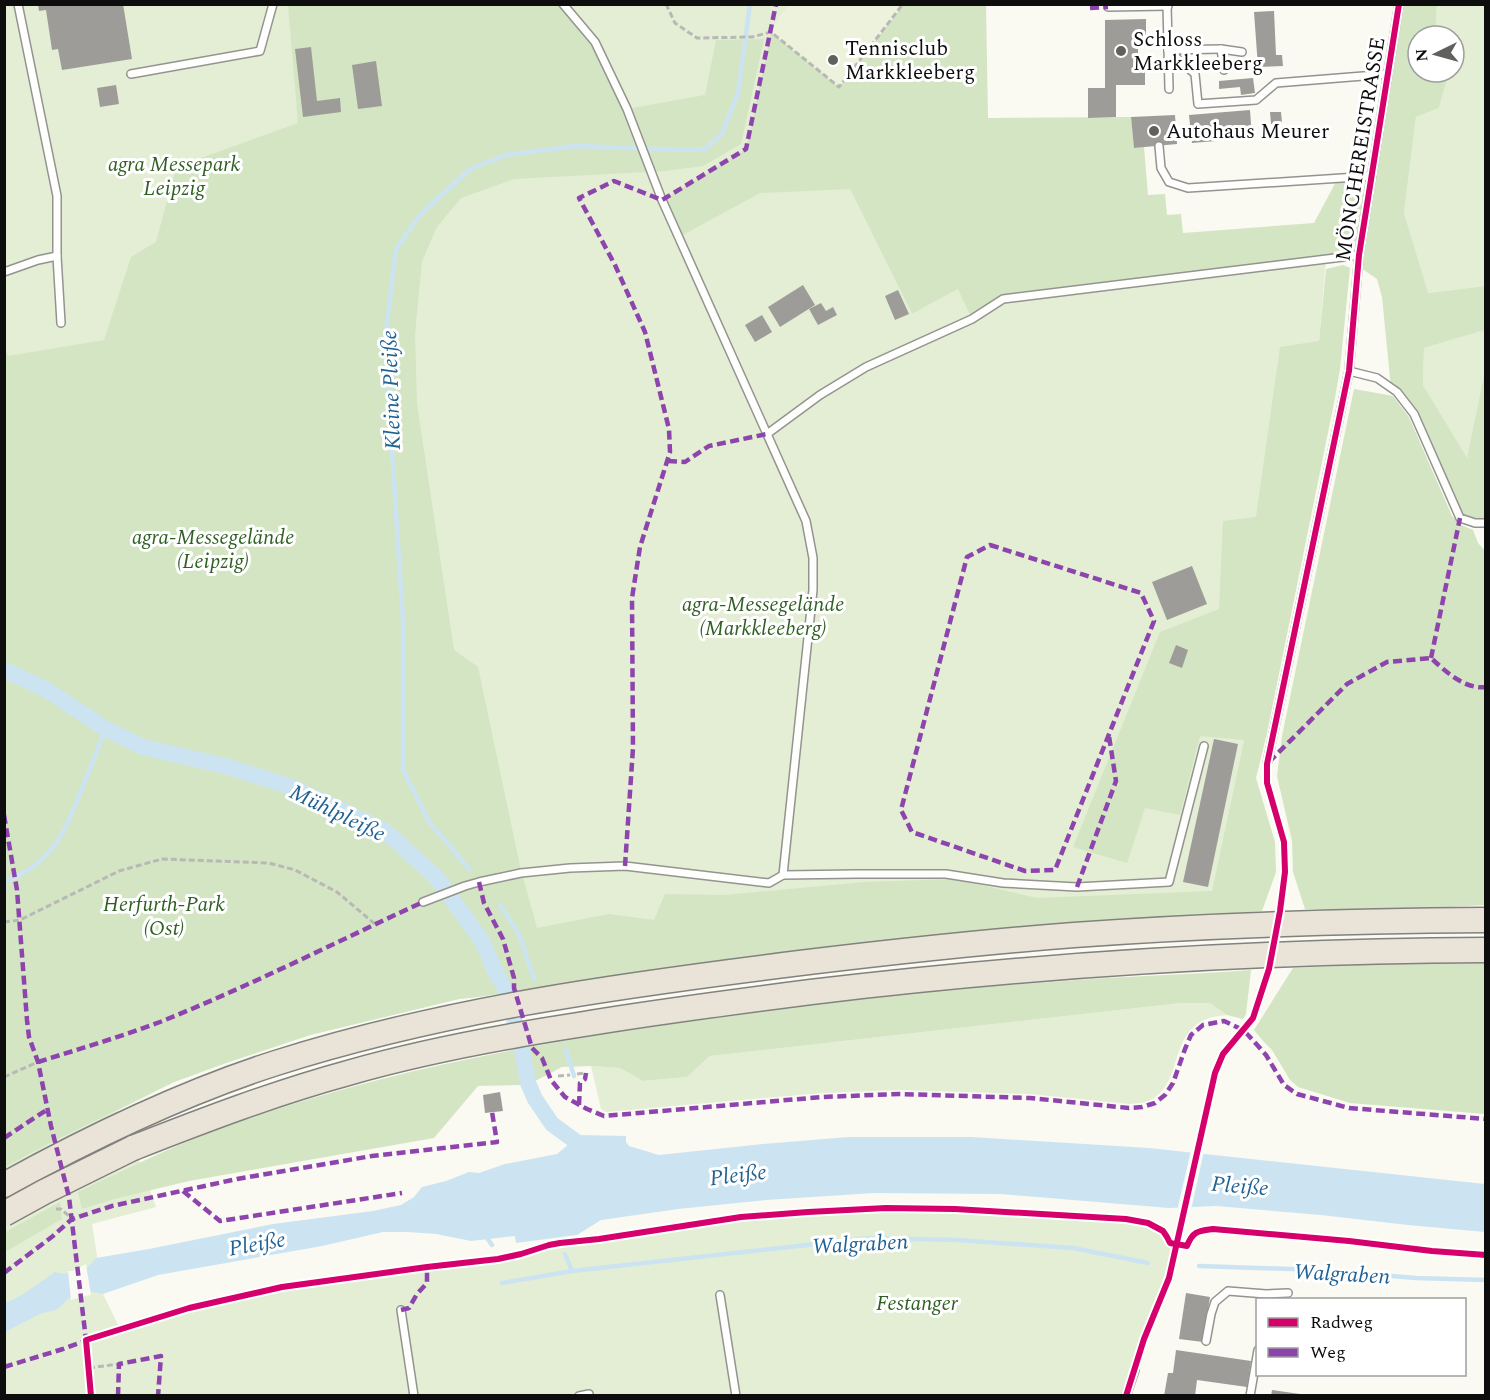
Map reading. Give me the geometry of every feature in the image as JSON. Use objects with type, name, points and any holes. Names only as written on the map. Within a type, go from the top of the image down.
[{"type":"highway","points":[[4,1185],[123,1125],[193,1094],[273,1064],[401,1028],[479,1011],[705,975],[889,953],[1075,935],[1260,925],[1485,920]]},
{"type":"highway","points":[[4,1214],[134,1148],[280,1093],[427,1053],[544,1030],[714,1004],[894,982],[1082,965],[1254,955],[1485,950]]},
{"type":"lane","points":[[18,4],[57,196],[57,256],[61,323]]},
{"type":"lane","points":[[130,74],[260,51],[273,4]]},
{"type":"lane","points":[[563,4],[595,42],[627,110],[662,200],[806,521],[813,558],[813,591],[783,875]]},
{"type":"lane","name":"MÖNCHEREISTRASSE","points":[[1267,764],[1349,371],[1359,255],[1400,4]]},
{"type":"lane","points":[[1108,8],[1167,5],[1169,88]]},
{"type":"lane","points":[[1168,50],[1221,49],[1242,52]]},
{"type":"lane","points":[[1221,49],[1224,70]]},
{"type":"lane","points":[[1168,50],[1195,74],[1198,104],[1256,100],[1276,83],[1388,74]]},
{"type":"lane","points":[[1159,146],[1161,168],[1169,182],[1188,188],[1372,176]]},
{"type":"lane","points":[[767,434],[820,394],[857,373],[972,319],[1003,299],[1359,255]]},
{"type":"lane","points":[[4,272],[57,256]]},
{"type":"lane","points":[[1349,371],[1377,378],[1397,392],[1414,414],[1460,518],[1475,523],[1485,523]]},
{"type":"lane","points":[[423,902],[465,886],[521,873],[625,866],[769,883],[783,875],[946,874],[1002,883],[1077,887],[1169,882],[1204,746]]},
{"type":"lane","points":[[1206,1341],[1215,1302],[1228,1291],[1265,1297],[1288,1293]]},
{"type":"lane","points":[[720,1295],[736,1395]]},
{"type":"lane","points":[[401,1310],[414,1395]]},
{"type":"lane","points":[[1250,1395],[1256,1356]]},
{"type":"lane","points":[[1126,1395],[1135,1370]]},
{"type":"lane","points":[[579,1395],[589,1394]]},
{"type":"path","points":[[666,4],[675,23],[697,38],[752,37],[771,32],[839,87],[903,4]]},
{"type":"path","points":[[4,922],[20,920],[118,871],[162,859],[269,863],[295,870],[337,892],[375,924]]},
{"type":"path","points":[[4,1077],[38,1062]]},
{"type":"path","points":[[577,1074],[586,1073]]},
{"type":"path","points":[[558,1076],[570,1075]]},
{"type":"path","points":[[61,1209],[72,1219]]},
{"type":"path","points":[[86,1340],[91,1395]]},
{"type":"path","points":[[89,1368],[119,1364]]},
{"type":"green space","points":[[986,4],[988,118],[1131,117],[1134,148],[1144,147],[1148,195],[1165,194],[1167,215],[1181,214],[1183,233],[1314,223],[1338,178],[1372,175],[1399,5],[1437,5],[1436,24],[1406,24],[1406,84],[1446,84],[1439,108],[1416,117],[1404,213],[1428,293],[1485,286],[1485,330],[1424,348],[1423,385],[1467,458],[1485,370],[1485,523],[1460,518],[1414,414],[1391,388],[1382,297],[1377,279],[1358,266],[1359,255],[1003,299],[972,319],[958,289],[912,314],[850,189],[760,193],[679,237],[662,200],[746,149],[771,32],[839,87],[903,5]]},
{"type":"green space","points":[[5,5],[789,5],[778,19],[839,87],[850,189],[912,314],[958,289],[1003,299],[1326,260],[1319,341],[1244,740],[1207,916],[516,991],[459,999],[310,1035],[174,1082],[117,1111],[140,1162],[156,1207],[92,1224],[103,1294],[120,1329],[189,1308],[282,1287],[498,1259],[560,1243],[741,1217],[886,1208],[955,1209],[1126,1219],[1157,1228],[1163,1232],[1170,1243],[1176,1244],[1169,1278],[1144,1339],[1126,1395],[5,1396]]},
{"type":"green space","points":[[288,5],[563,5],[595,42],[627,109],[705,95],[716,40],[764,39],[741,144],[703,166],[665,171],[514,179],[461,198],[437,227],[422,261],[415,334],[417,404],[454,650],[478,667],[520,866],[537,928],[609,914],[654,920],[665,894],[724,895],[865,882],[955,879],[1037,898],[1212,891],[1244,740],[1200,736],[1180,815],[1145,808],[1127,863],[1073,847],[1160,632],[1219,609],[1223,521],[1256,517],[1280,347],[1319,341],[1326,269],[1343,265],[1350,268],[1335,398],[1256,778],[1275,842],[1276,872],[1262,911],[528,989],[459,999],[310,1035],[174,1082],[5,1167],[4,347],[8,356],[104,340],[131,257],[156,242],[176,167],[298,123]]},
{"type":"green space","name":"Tennisclub Markkleeberg","points":[[789,5],[903,5],[839,87],[771,32]]},
{"type":"green space","points":[[1437,5],[1485,5],[1485,286],[1427,293],[1404,213],[1416,117],[1439,108],[1446,84],[1466,84],[1466,24],[1436,24]]},
{"type":"green space","points":[[1485,330],[1485,370],[1467,459],[1423,385],[1424,348]]},
{"type":"green space","points":[[1354,389],[1393,396],[1409,417],[1452,516],[1461,525],[1473,530],[1478,543],[1485,551],[1485,905],[1412,909],[1305,909],[1293,872],[1292,841],[1277,776],[1282,736]]},
{"type":"green space","points":[[1485,963],[1485,1114],[1350,1103],[1298,1087],[1290,1080],[1272,1050],[1254,1030],[1293,968]]},
{"type":"green space","points":[[1251,970],[1246,1014],[1243,1019],[1227,1015],[1210,1003],[1181,1003],[710,1056],[687,1077],[643,1081],[620,1068],[562,1067],[522,1085],[478,1086],[434,1138],[189,1181],[82,1209],[78,1192],[217,1129],[299,1102],[423,1069],[549,1043],[844,1001],[925,992],[1102,978]]},
{"type":"green space","points":[[1181,1003],[1210,1003],[1227,1015],[1206,1019],[1191,1030],[1184,1039],[1172,1073],[1161,1092],[1141,1103],[1130,1104],[1030,1094],[899,1090],[822,1093],[606,1112],[601,1109],[591,1066],[620,1068],[643,1081],[687,1077],[710,1056]]},
{"type":"green space","points":[[60,1202],[62,1219],[5,1252],[5,1232]]},
{"type":"water","name":"Pleiße","points":[[572,1132],[576,1135],[626,1136],[629,1146],[659,1155],[849,1137],[971,1137],[1149,1148],[1485,1184],[1485,1232],[1216,1206],[1169,1208],[1001,1194],[874,1193],[766,1200],[601,1220],[577,1235],[516,1243],[515,1236],[471,1241],[436,1234],[383,1232],[322,1246],[158,1275],[103,1294],[84,1293],[69,1298],[58,1309],[40,1314],[5,1332],[5,1303],[22,1295],[55,1272],[78,1272],[88,1267],[96,1258],[273,1224],[373,1211],[401,1205],[414,1197],[422,1187],[469,1172],[479,1173],[505,1164],[557,1154],[569,1144],[565,1141]]},
{"type":"pier","points":[[1191,1150],[1204,1151],[1191,1210],[1177,1211]]},
{"type":"pier","points":[[86,1264],[91,1295],[71,1300],[68,1271]]},
{"type":"building","points":[[38,4],[123,4],[132,59],[62,70],[58,49],[52,50],[46,10],[39,11]]},
{"type":"building","points":[[1274,11],[1276,55],[1282,55],[1283,66],[1258,67],[1254,12]]},
{"type":"building","name":"Schloss Markkleeberg","points":[[1146,19],[1146,40],[1138,40],[1138,62],[1145,62],[1145,85],[1116,85],[1116,117],[1088,118],[1088,88],[1105,88],[1105,20]]},
{"type":"building","points":[[311,47],[317,101],[340,98],[341,112],[303,117],[295,49]]},
{"type":"building","points":[[376,61],[382,106],[358,109],[352,65]]},
{"type":"building","points":[[1253,78],[1255,93],[1241,95],[1240,87],[1219,89],[1219,81]]},
{"type":"building","points":[[116,85],[119,104],[100,107],[97,88]]},
{"type":"building","points":[[1250,110],[1252,138],[1192,143],[1189,115]]},
{"type":"building","points":[[1270,112],[1281,112],[1282,123],[1271,124]]},
{"type":"building","name":"Autohaus Meurer","points":[[1175,115],[1177,144],[1134,148],[1131,117]]},
{"type":"building","points":[[803,285],[815,305],[780,327],[768,307]]},
{"type":"building","points":[[898,290],[909,314],[895,320],[885,296]]},
{"type":"building","points":[[821,303],[826,311],[833,307],[837,315],[818,325],[809,309]]},
{"type":"building","points":[[762,315],[772,332],[755,342],[745,325]]},
{"type":"building","points":[[1192,566],[1207,604],[1167,620],[1152,582]]},
{"type":"building","points":[[1176,645],[1188,650],[1182,668],[1169,663]]},
{"type":"building","points":[[1214,739],[1238,744],[1208,887],[1183,882]]},
{"type":"building","points":[[500,1092],[503,1111],[485,1113],[483,1095]]},
{"type":"building","points":[[1186,1293],[1210,1297],[1203,1342],[1179,1339]]},
{"type":"building","points":[[1176,1350],[1251,1361],[1247,1387],[1197,1380],[1195,1396],[1164,1396],[1168,1373],[1173,1373]]},
{"type":"building","points":[[1272,1390],[1300,1394],[1300,1396],[1271,1396]]},
{"type":"waterway","name":"Kleine Pleiße","points":[[469,869],[430,823],[403,770],[403,621],[385,340],[396,249],[420,215],[470,169],[506,155],[575,146],[705,149],[722,134],[738,93],[750,4]]},
{"type":"waterway","name":"Mühlpleiße","points":[[4,670],[44,688],[106,729],[143,747],[225,766],[292,787],[384,830],[436,877],[482,941],[507,992],[528,1083],[535,1099],[552,1124],[586,1149]]},
{"type":"waterway","points":[[4,882],[34,866],[59,839],[106,729]]},
{"type":"waterway","name":"Kleine Pleiße","points":[[500,905],[519,934],[534,979]]},
{"type":"waterway","name":"Kleine Pleiße","points":[[566,1050],[574,1076]]},
{"type":"waterway","points":[[485,1235],[492,1245]]},
{"type":"waterway","name":"Walgraben","points":[[565,1254],[572,1271],[870,1238],[958,1240],[1073,1248],[1148,1263]]},
{"type":"waterway","name":"Walgraben","points":[[1199,1266],[1319,1270],[1416,1278],[1486,1280]]},
{"type":"waterway","name":"Walgraben","points":[[502,1283],[572,1271]]},
{"type":"marked path","points":[[625,866],[633,748],[632,598],[640,547],[670,452],[669,429],[645,332],[615,265],[579,198],[614,181],[662,200],[746,149],[776,4]]},
{"type":"marked path","points":[[1090,8],[1108,7]]},
{"type":"marked path","points":[[668,461],[685,462],[709,446],[767,434]]},
{"type":"marked path","points":[[1431,658],[1460,518]]},
{"type":"marked path","points":[[990,545],[1141,593],[1154,621],[1055,870],[1025,871],[912,832],[901,810],[967,557],[990,545]]},
{"type":"marked path","points":[[1269,762],[1347,684],[1387,662],[1431,658],[1463,683],[1486,687]]},
{"type":"marked path","points":[[1077,887],[1116,781],[1109,736]]},
{"type":"marked path","points":[[4,815],[17,890],[29,1037],[38,1062],[69,1197],[86,1340]]},
{"type":"marked path","points":[[479,882],[484,903],[503,939],[514,978],[514,988],[532,1048],[542,1058],[551,1080],[565,1097],[604,1116],[822,1097],[899,1094],[1030,1098],[1129,1108],[1142,1107],[1155,1103],[1165,1095],[1173,1083],[1191,1035],[1203,1025],[1224,1021],[1243,1030],[1266,1055],[1284,1085],[1297,1094],[1349,1108],[1486,1119]]},
{"type":"marked path","points":[[38,1062],[130,1033],[194,1008],[423,902]]},
{"type":"marked path","points":[[579,1105],[580,1083],[585,1079],[586,1073]]},
{"type":"marked path","points":[[4,1138],[48,1109]]},
{"type":"marked path","points":[[4,1273],[72,1219],[112,1206],[237,1179],[372,1156],[497,1142],[492,1112]]},
{"type":"marked path","points":[[183,1191],[220,1221],[402,1193]]},
{"type":"marked path","points":[[401,1310],[409,1308],[427,1283],[427,1267]]},
{"type":"marked path","points":[[4,1367],[90,1339]]},
{"type":"marked path","points":[[118,1396],[119,1364],[161,1356],[158,1396]]},
{"type":"cycle path","points":[[1126,1396],[1144,1339],[1169,1278],[1215,1073],[1223,1054],[1253,1018],[1269,969],[1285,872],[1284,842],[1267,783],[1267,764],[1349,371],[1359,255],[1399,4]]},
{"type":"cycle path","points":[[91,1396],[86,1340],[189,1308],[282,1287],[498,1259],[560,1243],[741,1217],[886,1208],[955,1209],[1126,1219],[1148,1223],[1163,1231],[1170,1243],[1187,1246],[1191,1237],[1197,1233],[1213,1229],[1486,1255]]},
{"type":"place","name":"Schloss Markkleeberg","points":[[1121,51]]},
{"type":"place","name":"Tennisclub Markkleeberg","points":[[833,60]]},
{"type":"place","name":"Autohaus Meurer","points":[[1154,131]]},
{"type":"park label","name":"agra Messepark Leipzig","points":[[174,176]]},
{"type":"park label","name":"agra-Messegelände (Leipzig)","points":[[213,549]]},
{"type":"park label","name":"agra-Messegelände (Markkleeberg)","points":[[763,616]]},
{"type":"park label","name":"Herfurth-Park (Ost)","points":[[164,916]]},
{"type":"park label","name":"Festanger","points":[[917,1303]]}]
